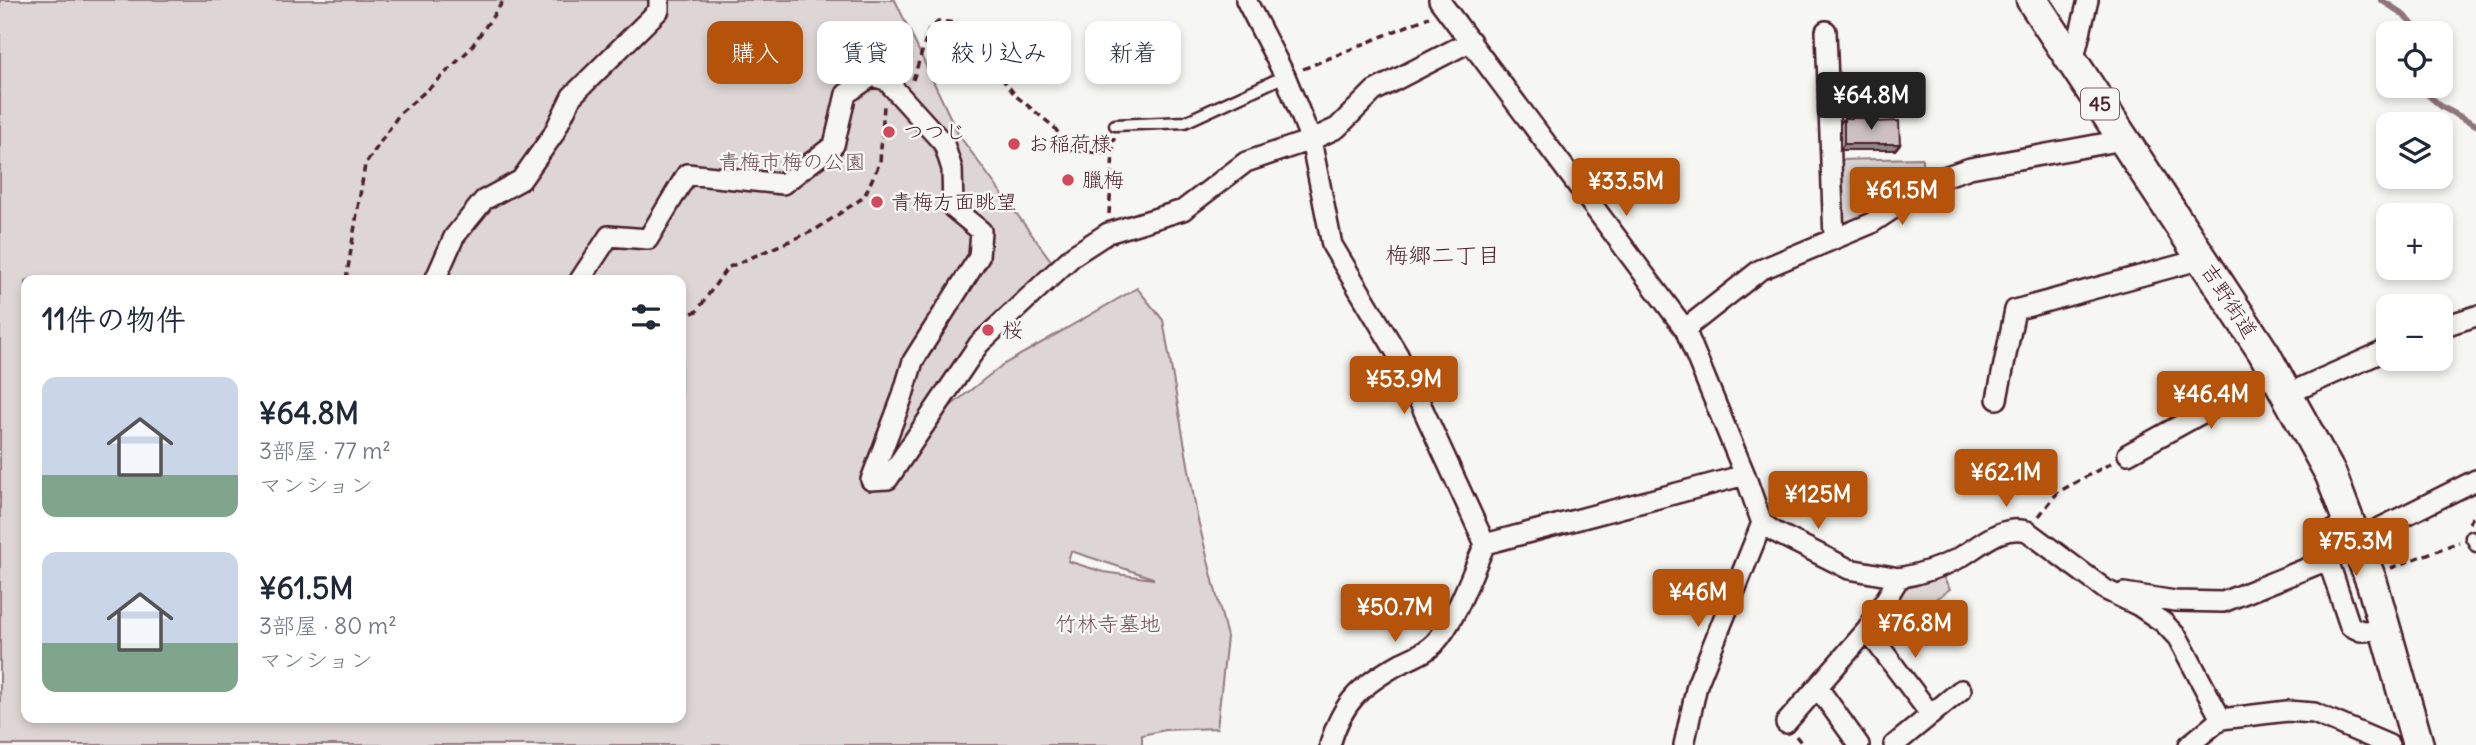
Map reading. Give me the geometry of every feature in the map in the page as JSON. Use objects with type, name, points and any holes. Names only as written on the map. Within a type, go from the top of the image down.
[{"type":"main road","name":"吉野街道","points":[[2032,0],[2281,384],[2331,475],[2370,576],[2418,745]]},
{"type":"street","points":[[437,275],[454,237],[484,200],[521,180],[553,135],[572,96],[659,10],[659,0]]},
{"type":"street","points":[[1246,0],[1285,76],[1311,140],[1332,245],[1398,355],[1485,544],[1445,631],[1431,647],[1373,679],[1352,697],[1335,726],[1330,745]]},
{"type":"street","points":[[2073,62],[2088,0]]},
{"type":"street","points":[[1443,5],[1685,329],[1762,523],[1849,569],[1899,578],[1924,573],[1956,559],[2002,531],[2014,528],[2026,531],[2106,590],[2164,622],[2178,638],[2221,719]]},
{"type":"street","points":[[1826,31],[1834,239]]},
{"type":"street","points":[[890,84],[944,145],[952,169],[953,208],[981,231],[979,257],[913,361],[871,480],[888,479],[979,344],[1074,255],[1108,233],[1183,211],[1246,162],[1311,140],[1337,128],[1374,91],[1471,41]]},
{"type":"street","points":[[583,275],[609,236],[648,239],[687,174],[783,184],[834,145],[846,94],[860,84]]},
{"type":"street","points":[[1685,329],[1760,270],[1870,223],[1938,179],[1970,168],[2123,140]]},
{"type":"street","points":[[1997,398],[2015,310],[2202,259]]},
{"type":"street","points":[[2453,323],[2476,316]]},
{"type":"street","points":[[2128,454],[2281,384],[2376,353]]},
{"type":"street","points":[[1485,544],[1745,475]]},
{"type":"street","points":[[2385,630],[2361,631],[2350,626],[2329,560],[2329,535],[2352,529],[2476,480]]},
{"type":"street","points":[[1684,745],[1697,685],[1762,523]]},
{"type":"street","points":[[2106,590],[2175,601],[2223,602],[2329,560]]},
{"type":"street","points":[[1786,723],[1867,630],[1899,578]]},
{"type":"street","points":[[1867,630],[1931,715]]},
{"type":"street","points":[[1818,688],[1859,745]]},
{"type":"street","points":[[1894,745],[1961,690]]},
{"type":"street","points":[[2189,745],[2221,719],[2287,711],[2314,713],[2389,745]]},
{"type":"lane","points":[[1115,125],[1185,122],[1285,76]]},
{"type":"path","points":[[347,275],[365,165],[400,113],[470,49],[502,0]]},
{"type":"path","points":[[1285,76],[1443,5]]},
{"type":"path","points":[[913,80],[929,30],[939,21],[957,23],[980,59],[992,66],[1016,96],[1054,127],[1070,150],[1113,154]]},
{"type":"path","points":[[686,316],[697,311],[727,268],[815,230],[864,197],[880,162],[886,84]]},
{"type":"path","points":[[1108,233],[1115,125]]},
{"type":"path","points":[[2026,531],[2058,492],[2128,454]]},
{"type":"path","points":[[2370,576],[2474,542],[2467,526],[2476,513]]},
{"type":"green space","points":[[0,0],[895,0],[905,21],[817,21],[817,84],[913,84],[913,38],[927,68],[927,84],[934,84],[958,134],[1052,262],[919,431],[1001,366],[1137,288],[1163,320],[1197,516],[1227,637],[1217,728],[1165,730],[1142,735],[1142,745],[0,745]],"holes":[[[1071,551],[1153,579],[1103,572],[1068,561]]]},
{"type":"green space","points":[[1922,158],[1922,178],[1876,213],[1845,227],[1839,223],[1837,160]]},
{"type":"green space","points":[[1943,577],[1950,589],[1885,635],[1876,626],[1903,589]]},
{"type":"building","points":[[1844,118],[1872,118],[1872,122],[1899,121],[1900,144],[1844,144]]},
{"type":"waterway","points":[[2381,0],[2409,21]]},
{"type":"waterway","points":[[2432,98],[2442,107],[2476,125]]},
{"type":"place","name":"つつじ","points":[[889,132]]},
{"type":"place","name":"お稲荷様","points":[[1014,144]]},
{"type":"place","name":"臘梅","points":[[1068,180]]},
{"type":"place","name":"青梅方面眺望","points":[[877,202]]},
{"type":"place","name":"桜","points":[[988,330]]},
{"type":"district","name":"梅郷二丁目","points":[[1443,255]]},
{"type":"park label","name":"青梅市梅の公園","points":[[792,162]]},
{"type":"park label","name":"竹林寺墓地","points":[[1108,624]]}]
